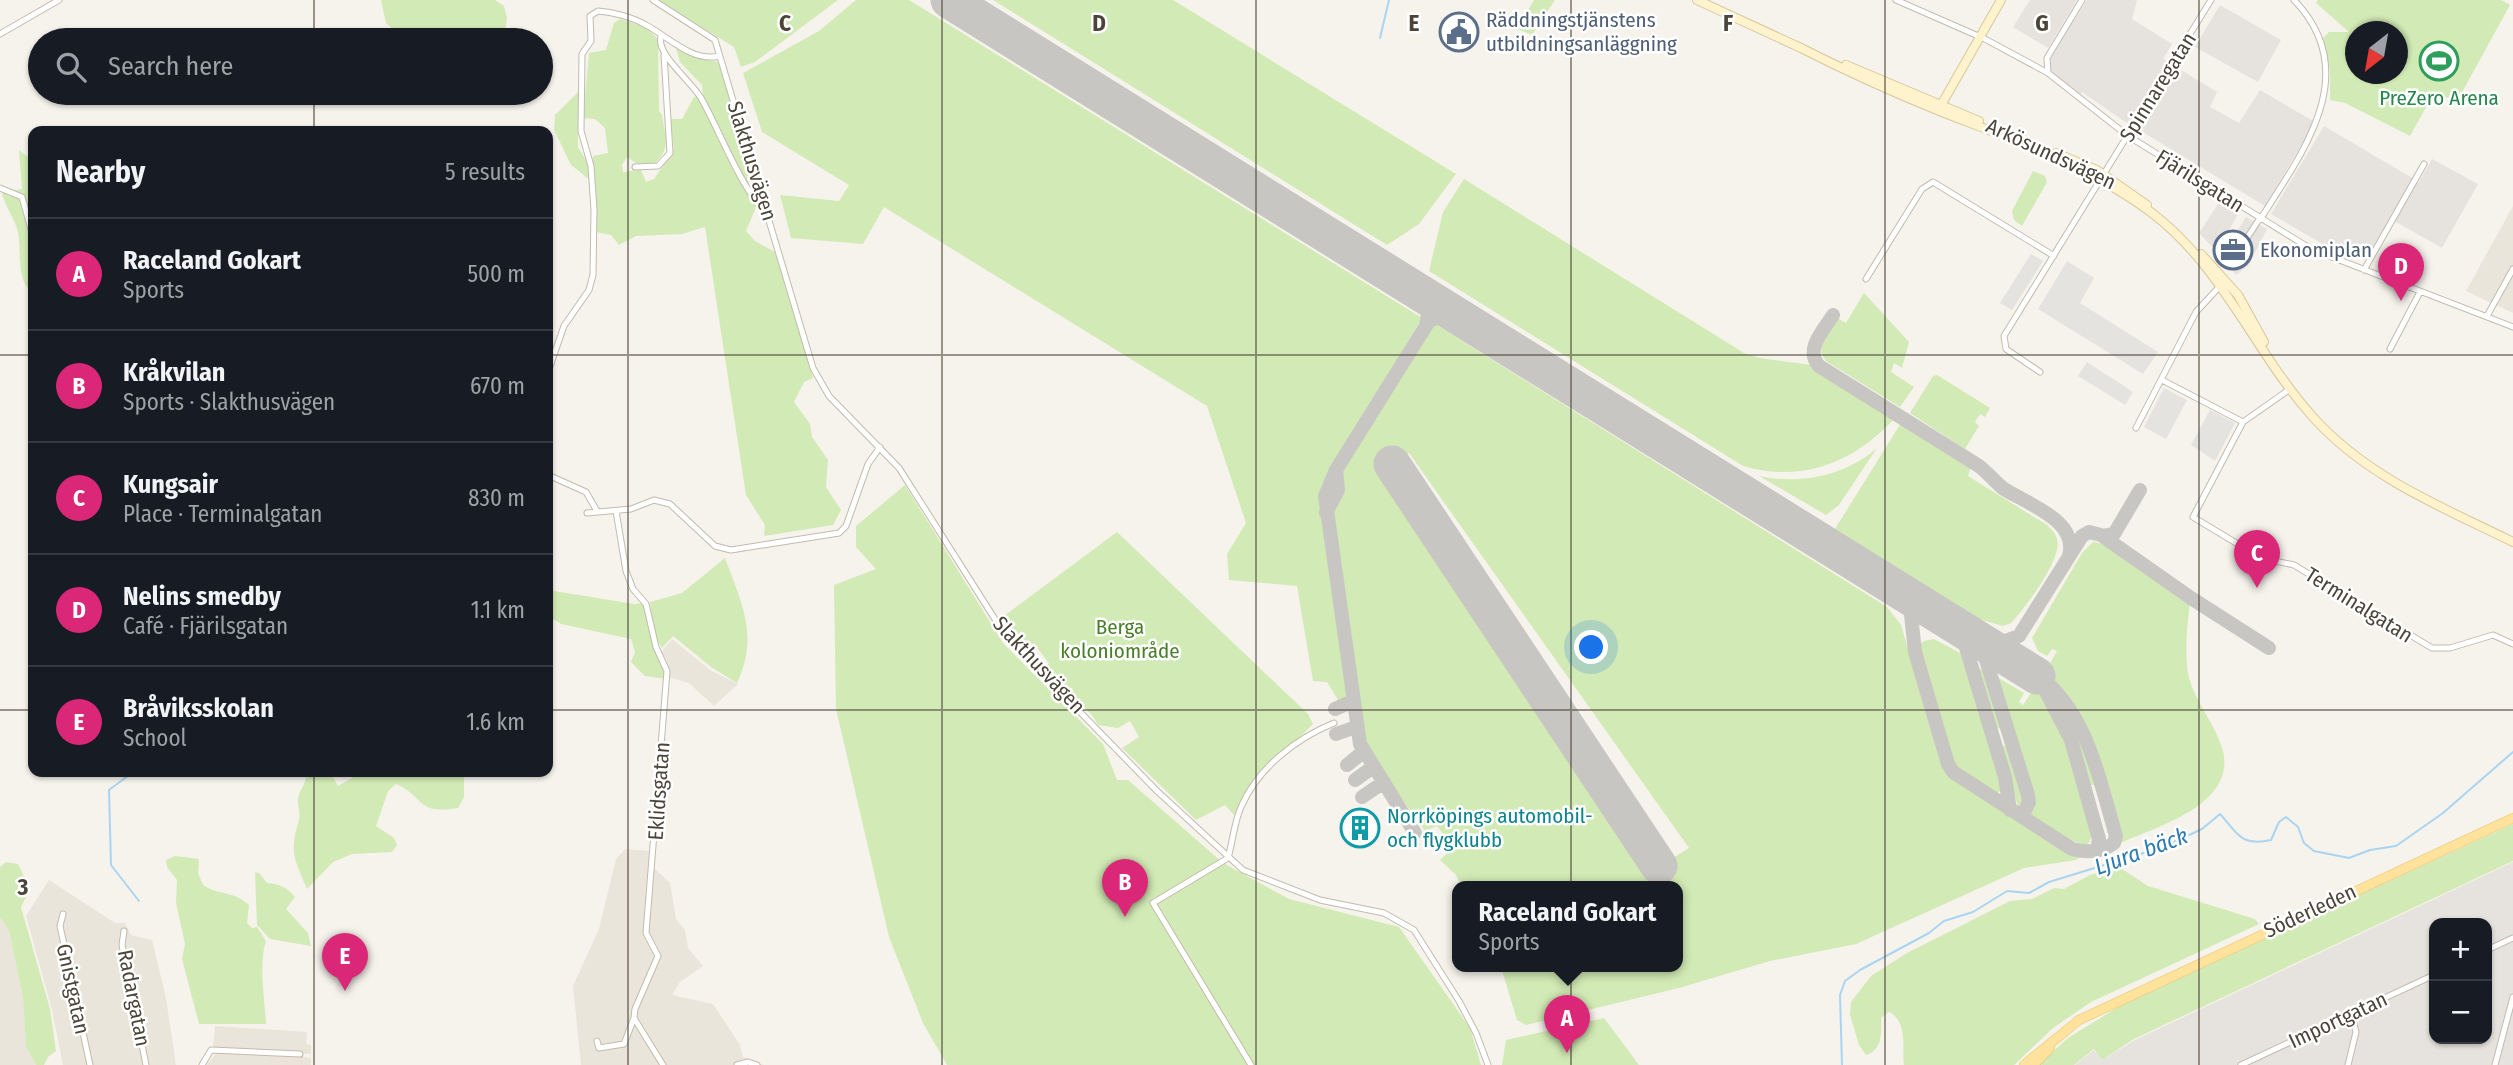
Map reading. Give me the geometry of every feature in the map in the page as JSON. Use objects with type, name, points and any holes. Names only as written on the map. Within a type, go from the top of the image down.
[{"type":"main road","name":"Arkösundsvägen","points":[[1697,0],[1797,46],[2102,177],[2160,215],[2250,313],[2276,367],[2290,389],[2321,425],[2367,466],[2397,484],[2513,542]]},
{"type":"main road","points":[[1940,108],[2001,0]]},
{"type":"main road","name":"Söderleden","points":[[2024,1065],[2079,1020],[2513,818]]},
{"type":"main road","name":"Söderleden","points":[[2033,1065],[2063,1037],[2108,1006]]},
{"type":"street","points":[[0,34],[59,0]]},
{"type":"street","name":"Slakthusvägen","points":[[653,0],[715,40],[813,368],[829,396],[880,447],[936,523],[1005,635],[1157,791],[1243,870],[1277,885],[1338,905],[1384,913],[1414,930],[1465,1012],[1488,1065]]},
{"type":"street","name":"Fjärilsgatan","points":[[1896,0],[1979,36],[2048,73],[2128,136],[2311,249],[2513,327]]},
{"type":"street","points":[[2048,73],[2047,58],[2082,0]]},
{"type":"street","name":"Spinnaregatan","points":[[2102,177],[2211,0]]},
{"type":"street","points":[[2245,241],[2312,135],[2325,100],[2323,50],[2315,29],[2294,0]]},
{"type":"street","points":[[553,358],[564,326],[589,290],[593,275],[594,210],[591,166],[581,131],[582,54],[591,41],[590,16],[598,11],[612,13],[643,23],[662,37],[700,57],[719,56]]},
{"type":"street","points":[[635,167],[658,166],[670,153],[662,37]]},
{"type":"street","points":[[664,55],[693,85],[725,140],[740,177],[770,217]]},
{"type":"street","points":[[2364,271],[2424,164]]},
{"type":"street","points":[[2040,372],[2006,349],[2004,336],[2102,177]]},
{"type":"street","points":[[1866,279],[1922,189],[1933,183],[2054,256]]},
{"type":"street","points":[[0,188],[22,197],[28,218]]},
{"type":"street","points":[[2487,316],[2513,269]]},
{"type":"street","points":[[2136,428],[2196,312],[2224,282]]},
{"type":"street","points":[[2390,349],[2420,292]]},
{"type":"street","points":[[2162,380],[2243,422]]},
{"type":"street","name":"Terminalgatan","points":[[2290,389],[2243,422],[2193,517],[2261,558],[2294,565],[2432,649],[2449,648],[2493,635],[2513,644]]},
{"type":"street","points":[[587,513],[616,511],[654,500],[670,504],[715,546],[731,550],[839,533],[846,526],[868,464],[880,447]]},
{"type":"street","points":[[553,477],[586,492],[597,511]]},
{"type":"street","name":"Eklidsgatan","points":[[597,1041],[599,1048],[624,1044],[635,1009],[658,956],[646,933],[667,671],[651,631],[646,604],[633,589],[626,571],[616,511]]},
{"type":"street","points":[[1251,1065],[1153,903],[1227,858],[1241,807],[1257,781],[1309,733],[1334,723]]},
{"type":"street","name":"Gnistgatan","points":[[64,914],[60,926],[90,1065]]},
{"type":"street","name":"Radargatan","points":[[124,931],[122,945],[146,1065]]},
{"type":"street","points":[[2492,948],[2513,938]]},
{"type":"street","name":"Importgatan","points":[[2241,1065],[2429,977]]},
{"type":"street","points":[[2495,1065],[2513,997]]},
{"type":"street","points":[[2348,1065],[2356,1032],[2351,1013]]},
{"type":"street","points":[[634,1018],[663,1065]]},
{"type":"street","points":[[202,1065],[211,1050],[300,1054]]},
{"type":"street","points":[[737,1065],[748,1062],[757,1065]]},
{"type":"shaded area","points":[[2030,0],[2077,0],[2048,48],[2013,27]]},
{"type":"shaded area","points":[[2087,0],[2137,0],[2132,19],[2172,44],[2163,59],[2217,92],[2210,107],[2239,123],[2260,90],[2315,122],[2265,206],[2121,119],[2082,92],[2080,95],[2053,75],[2049,69],[2050,57]]},
{"type":"shaded area","points":[[2220,5],[2281,40],[2258,82],[2195,47]]},
{"type":"shaded area","points":[[2324,126],[2419,182],[2432,159],[2478,184],[2442,248],[2391,219],[2367,261],[2321,243],[2271,214]]},
{"type":"shaded area","points":[[2220,201],[2239,213],[2216,251],[2199,233]]},
{"type":"shaded area","points":[[2513,206],[2513,313],[2466,291]]},
{"type":"shaded area","points":[[2246,217],[2267,229],[2248,266],[2236,275],[2221,256]]},
{"type":"shaded area","points":[[2031,254],[2043,261],[2012,310],[2000,303]]},
{"type":"shaded area","points":[[2067,261],[2094,278],[2080,303],[2158,352],[2143,374],[2038,309]]},
{"type":"shaded area","points":[[2087,362],[2133,392],[2125,405],[2078,376]]},
{"type":"shaded area","points":[[2164,388],[2187,400],[2166,439],[2144,427]]},
{"type":"shaded area","points":[[2210,410],[2235,423],[2215,461],[2191,445]]},
{"type":"shaded area","points":[[672,639],[710,670],[738,684],[714,706],[689,683],[668,677],[669,666],[662,651]]},
{"type":"shaded area","points":[[625,849],[650,851],[654,868],[670,883],[676,919],[685,930],[688,948],[703,966],[680,982],[672,995],[713,1004],[740,1045],[743,1057],[764,1065],[581,1065],[573,986],[599,929],[616,859]]},
{"type":"shaded area","points":[[2513,862],[2513,1065],[2075,1065],[2094,1050],[2102,1060],[2135,1040]]},
{"type":"shaded area","points":[[49,880],[115,923],[125,923],[131,935],[152,940],[166,998],[176,1065],[63,1065],[52,1010],[26,916]]},
{"type":"shaded area","points":[[0,917],[9,931],[23,998],[26,1046],[36,1065],[0,1065]]},
{"type":"shaded area","points":[[215,1026],[307,1032],[306,1044],[311,1045],[311,1054],[213,1048]]},
{"type":"shaded area","points":[[217,1052],[298,1056],[311,1058],[311,1065],[207,1065]]},
{"type":"green space","points":[[381,0],[495,0],[504,6],[507,18],[506,28],[392,28],[386,23]]},
{"type":"green space","points":[[658,0],[838,0],[755,62],[741,67],[734,47]]},
{"type":"green space","points":[[856,0],[909,0],[1422,318],[1321,488],[1349,697],[1338,700],[1327,682],[1313,681],[1297,586],[1229,580],[1227,554],[1246,523],[1207,406],[884,207],[863,244],[791,238],[780,195],[839,201],[849,185],[762,132],[743,73],[819,31]]},
{"type":"green space","points":[[993,0],[1173,0],[1456,174],[1419,224],[1387,245]]},
{"type":"green space","points":[[1534,0],[1555,0],[1532,35],[1517,29]]},
{"type":"green space","name":"PreZero Arena","points":[[2318,0],[2501,0],[2510,5],[2460,96],[2430,100],[2410,136],[2345,103],[2330,100],[2330,70],[2323,38],[2329,32],[2345,32],[2345,84],[2408,84],[2408,21],[2345,21],[2345,28],[2316,3]]},
{"type":"green space","points":[[620,19],[645,27],[658,39],[659,111],[666,141],[663,153],[654,164],[636,163],[627,157],[622,165],[623,172],[641,170],[646,182],[654,179],[674,149],[670,119],[682,119],[694,97],[703,95],[702,85],[680,62],[676,48],[678,46],[695,58],[718,62],[753,175],[745,190],[757,205],[746,231],[755,241],[775,252],[813,378],[804,382],[794,402],[810,424],[812,437],[828,460],[826,487],[841,510],[833,525],[764,536],[765,525],[746,495],[705,227],[682,234],[636,236],[619,245],[611,235],[596,232],[593,156],[608,153],[605,128],[595,119],[583,118],[589,53],[606,50],[614,23]]},
{"type":"green space","points":[[578,92],[578,147],[589,165],[590,180],[571,165],[554,130],[555,115]]},
{"type":"green space","points":[[19,150],[28,157],[28,288],[21,272],[19,236],[2,193],[22,189]]},
{"type":"green space","points":[[2033,171],[2045,176],[2047,182],[2022,226],[2014,220],[2012,211]]},
{"type":"green space","points":[[1464,179],[1744,353],[1760,358],[1819,366],[1817,370],[1894,419],[1861,447],[1844,458],[1825,465],[1786,472],[1743,466],[1429,271],[1443,212]]},
{"type":"green space","points":[[1864,293],[1909,342],[1902,368],[1894,363],[1891,372],[1914,387],[1900,407],[1826,361],[1821,350],[1823,339],[1836,317],[1846,323]]},
{"type":"green space","points":[[1432,322],[1887,607],[1901,625],[1938,750],[1953,778],[2068,851],[2083,855],[2076,860],[2024,868],[1856,944],[1770,961],[1679,988],[1526,1025],[1517,1020],[1503,972],[1683,972],[1683,881],[1459,881],[1440,860],[1454,847],[1437,826],[1425,831],[1374,760],[1363,739],[1333,511],[1344,465],[1375,410]],"holes":[[[1409,453],[1689,848],[1647,874],[1381,472]]]},
{"type":"green space","points":[[1937,375],[1990,408],[1985,417],[1980,414],[1975,422],[1979,426],[1965,449],[1910,413],[1933,376]]},
{"type":"green space","points":[[1901,423],[1971,467],[1968,476],[2047,525],[2056,535],[2057,548],[2049,571],[2011,623],[2003,626],[1979,619],[1835,529]]},
{"type":"green space","points":[[1877,448],[1839,505],[1826,515],[1759,476],[1790,479],[1821,476],[1851,465]]},
{"type":"green space","points":[[905,485],[1003,643],[1103,744],[1117,780],[1128,780],[1223,863],[1289,899],[1399,927],[1470,1028],[1481,1065],[947,1065],[923,1023],[889,937],[836,709],[834,585],[876,569],[856,547],[856,526]]},
{"type":"green space","name":"Berga koloniområde","points":[[1117,532],[1308,714],[1313,724],[1252,784],[1234,815],[1225,805],[1196,820],[1122,748],[1139,737],[1130,721],[1118,728],[1098,725],[1092,715],[1044,669],[1049,663],[1035,645],[1026,650],[1000,619]]},
{"type":"green space","points":[[2093,542],[2128,558],[2190,603],[2186,650],[2189,678],[2223,751],[2224,770],[2217,786],[2206,800],[2172,821],[2120,843],[2087,730],[2074,708],[2044,674],[2057,651],[2052,649],[2047,656],[2038,651],[2032,638],[2082,553]]},
{"type":"green space","points":[[725,558],[746,620],[747,650],[737,683],[711,667],[673,636],[662,648],[654,634],[650,602],[682,593]]},
{"type":"green space","points":[[553,591],[634,604],[643,603],[666,671],[666,679],[645,676],[631,662],[635,652],[631,639],[561,624],[553,619]]},
{"type":"green space","points":[[1934,639],[1962,654],[1966,660],[2004,785],[2004,789],[1997,793],[1959,771],[1951,762],[1917,647],[1924,641]]},
{"type":"green space","points":[[1977,667],[1987,676],[1994,691],[2003,723],[1999,729],[1993,723]]},
{"type":"green space","points":[[1995,676],[2024,693],[2019,702],[2023,705],[2037,684],[2051,704],[2094,831],[2089,843],[2084,845],[2067,839],[2026,812],[2032,801],[2030,791]]},
{"type":"green space","points":[[2048,686],[2079,727],[2094,785],[2087,785],[2068,725]]},
{"type":"green space","points":[[2007,745],[2024,795],[2021,806],[2018,807],[2002,752],[2003,746]]},
{"type":"green space","points":[[333,777],[338,786],[352,777],[464,777],[464,797],[458,808],[434,809],[422,804],[406,789],[396,784],[388,791],[376,826],[394,838],[397,845],[392,852],[352,854],[333,862],[307,889],[294,855],[299,817],[298,798],[306,779]]},
{"type":"green space","points":[[2513,824],[2513,861],[2134,1039],[2102,1060],[2094,1049],[2074,1065],[2038,1065],[2068,1038],[2120,1006]]},
{"type":"green space","points":[[175,856],[199,859],[198,873],[203,885],[237,897],[249,905],[247,923],[252,928],[257,927],[266,941],[262,972],[266,1024],[199,1024],[182,959],[185,944],[176,903],[177,880],[167,867],[166,860]]},
{"type":"green space","points":[[6,862],[18,864],[30,889],[21,907],[50,1009],[56,1051],[48,1057],[44,1065],[36,1065],[26,1046],[23,998],[9,931],[0,917],[0,867]]},
{"type":"green space","points":[[2119,867],[2148,886],[2255,919],[2259,924],[2091,1002],[2053,1028],[2014,1065],[1904,1065],[1902,1028],[1895,1016],[1889,1012],[1881,1018],[1878,1045],[1866,1055],[1859,1045],[1850,1015],[1851,1002],[1871,976],[1907,953],[2010,901],[2032,899],[2054,888],[2064,889],[2090,875]]},
{"type":"green space","points":[[255,872],[267,883],[282,887],[295,897],[286,909],[308,933],[311,946],[270,939],[257,925]]},
{"type":"green space","points":[[1604,1018],[1639,1065],[1502,1065],[1506,1040]]},
{"type":"waterway","points":[[1380,38],[1389,0]]},
{"type":"waterway","name":"Ljura bäck","points":[[1842,1065],[1840,995],[1845,981],[1860,970],[1929,933],[1944,921],[1973,912],[2007,891],[2029,893],[2049,882],[2163,847],[2202,829],[2220,814],[2245,840],[2271,840],[2279,822],[2286,817],[2298,827],[2304,843],[2314,851],[2349,858],[2370,850],[2396,846],[2443,813],[2513,752]]},
{"type":"waterway","points":[[126,777],[109,790],[111,865],[139,901]]},
{"type":"taxiway","points":[[1392,275],[1423,302],[1428,316],[1426,325]]},
{"type":"taxiway","points":[[1415,833],[1360,744],[1325,496],[1336,470],[1429,321],[1448,314],[1480,330]]},
{"type":"taxiway","points":[[1833,315],[1814,346],[1815,360],[1819,366],[1979,466],[2004,489],[2049,515],[2066,533],[2070,544],[2069,556]]},
{"type":"taxiway","points":[[1326,513],[1338,490],[1336,470]]},
{"type":"taxiway","points":[[2103,536],[2114,534],[2140,490]]},
{"type":"taxiway","points":[[1973,637],[1996,644],[2019,636],[2082,536],[2089,532],[2101,535],[2269,648]]},
{"type":"taxiway","points":[[1909,596],[1915,652],[1948,764],[1953,772],[2072,849],[2104,849],[2114,843],[2116,836],[2089,748],[2069,708],[2055,690],[2038,675]]},
{"type":"taxiway","points":[[1960,628],[2005,777],[2010,810]]},
{"type":"taxiway","points":[[1980,641],[2028,795],[2029,802],[2022,817]]},
{"type":"taxiway","points":[[2044,688],[2071,740],[2099,839],[2097,851]]},
{"type":"taxiway","points":[[1335,709],[1353,701]]},
{"type":"taxiway","points":[[1336,734],[1356,727]]},
{"type":"taxiway","points":[[1347,765],[1363,752]]},
{"type":"taxiway","points":[[1355,780],[1373,767]]},
{"type":"taxiway","points":[[1362,797],[1384,782]]},
{"type":"runway","points":[[949,0],[2037,676]]},
{"type":"runway","points":[[1392,464],[1659,866]]},
{"type":"place","name":"Räddningstjänstens utbildningsanläggning","points":[[1459,32]]},
{"type":"place","name":"PreZero Arena","points":[[2439,61]]},
{"type":"place","name":"Ekonomiplan","points":[[2233,250]]},
{"type":"place","name":"Nelins smedby","points":[[2401,301]]},
{"type":"place","name":"Kungsair","points":[[2257,588]]},
{"type":"place","name":"Norrköpings automobil- och flygklubb","points":[[1360,828]]},
{"type":"place","name":"Kråkvilan","points":[[1125,917]]},
{"type":"place","name":"Bråviksskolan","points":[[345,991]]},
{"type":"place","name":"Raceland Gokart","points":[[1567,1053]]}]
